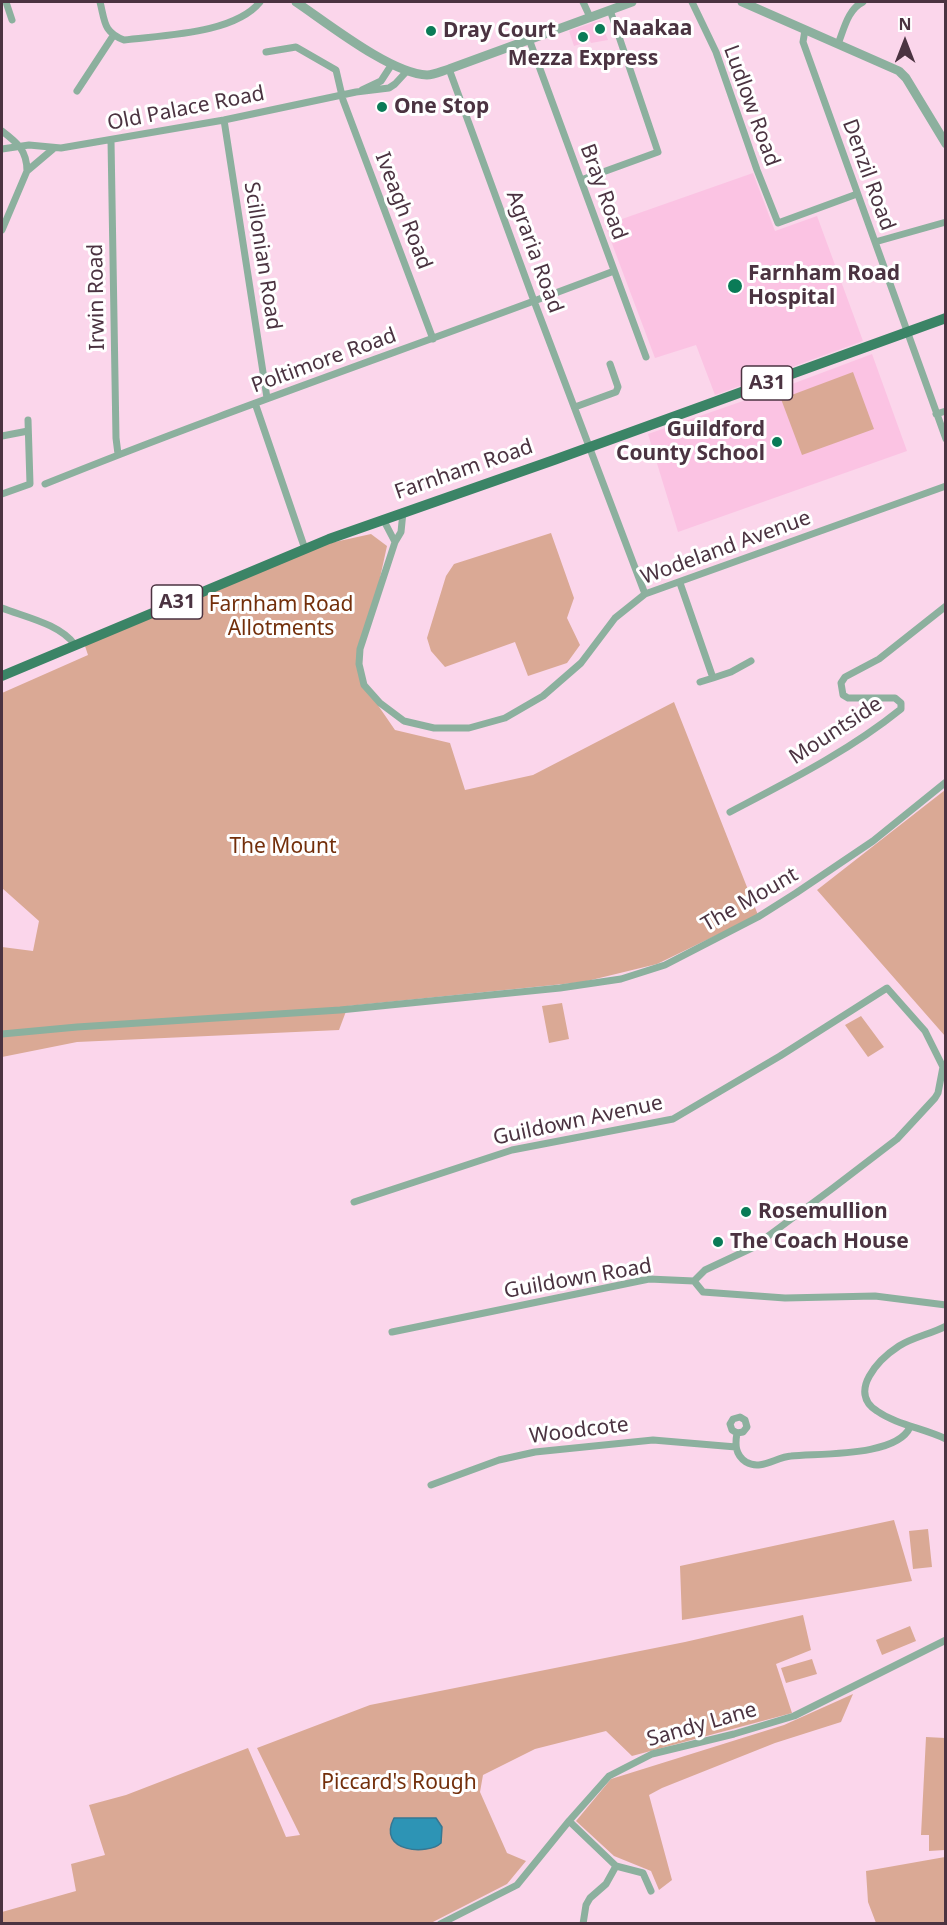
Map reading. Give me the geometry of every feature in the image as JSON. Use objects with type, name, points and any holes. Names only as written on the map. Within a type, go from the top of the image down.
[{"type":"main road","name":"Farnham Road","points":[[2,676],[305,549],[383,519],[945,318]]},
{"type":"street","points":[[6,2],[12,20]]},
{"type":"street","points":[[100,2],[106,28],[113,36],[124,40],[213,28],[242,16],[260,2]]},
{"type":"street","points":[[296,2],[392,64],[407,71],[426,75],[449,69],[632,2]]},
{"type":"street","points":[[584,2],[590,17]]},
{"type":"street","name":"Ludlow Road","points":[[692,2],[716,52],[778,223],[857,194]]},
{"type":"street","points":[[742,2],[760,5],[805,30],[903,75],[945,144]]},
{"type":"street","points":[[838,44],[851,10],[863,2]]},
{"type":"street","points":[[581,180],[658,152],[610,10]]},
{"type":"street","name":"Denzil Road","points":[[805,30],[803,42],[945,439]]},
{"type":"street","points":[[77,91],[113,36]]},
{"type":"street","name":"Bray Road","points":[[529,39],[646,357]]},
{"type":"street","name":"Iveagh Road","points":[[266,52],[296,47],[336,70],[342,94],[434,339]]},
{"type":"street","name":"Old Palace Road","points":[[356,92],[381,81],[392,64]]},
{"type":"street","name":"Agraria Road","points":[[449,69],[645,594]]},
{"type":"street","name":"Old Palace Road","points":[[21,145],[53,148],[224,120],[342,94],[389,88],[407,71]]},
{"type":"street","name":"Scillonian Road","points":[[224,120],[267,398]]},
{"type":"street","points":[[2,131],[21,145],[27,164],[27,171],[2,230]]},
{"type":"street","name":"Irwin Road","points":[[111,140],[118,454]]},
{"type":"street","points":[[2,149],[21,145]]},
{"type":"street","points":[[27,171],[53,148]]},
{"type":"street","points":[[875,242],[945,222]]},
{"type":"street","name":"Poltimore Road","points":[[45,484],[267,398],[434,339],[614,271]]},
{"type":"street","points":[[575,407],[616,392],[618,387],[610,364]]},
{"type":"street","points":[[255,403],[305,549]]},
{"type":"street","points":[[936,414],[945,411]]},
{"type":"street","points":[[2,494],[30,484],[28,420]]},
{"type":"street","points":[[2,436],[28,432]]},
{"type":"street","name":"Wodeland Avenue","points":[[403,512],[401,532],[395,542],[360,649],[359,664],[364,685],[380,703],[404,721],[434,728],[470,728],[505,718],[543,696],[581,663],[615,618],[645,594],[945,486]]},
{"type":"street","points":[[383,519],[395,542]]},
{"type":"street","points":[[680,583],[713,678]]},
{"type":"street","name":"Mountside","points":[[730,812],[808,771],[875,730],[901,709],[901,703],[895,698],[848,698],[843,695],[841,682],[845,677],[879,658],[945,606]]},
{"type":"street","points":[[2,609],[44,624],[69,637],[75,645]]},
{"type":"street","points":[[700,682],[731,672],[751,661]]},
{"type":"street","name":"The Mount","points":[[4,1033],[340,1010],[560,988],[621,979],[665,965],[758,917],[858,852],[945,782]]},
{"type":"street","name":"Guildown Avenue","points":[[354,1202],[512,1150],[673,1119],[780,1056],[887,988],[925,1032],[943,1067],[935,1098],[897,1139],[825,1194],[752,1248],[705,1270],[693,1281]]},
{"type":"street","name":"Guildown Road","points":[[392,1332],[649,1279],[693,1281],[703,1292],[784,1298],[875,1296],[945,1305]]},
{"type":"street","points":[[945,1326],[900,1345],[889,1353],[866,1380],[864,1391],[867,1404],[877,1412],[945,1439]]},
{"type":"street","points":[[737,1433],[736,1447],[739,1455],[747,1463],[759,1466],[788,1456],[841,1454],[873,1449],[900,1439],[910,1427]]},
{"type":"street","name":"Woodcote","points":[[431,1485],[499,1460],[535,1452],[653,1440],[736,1447]]},
{"type":"street","name":"Sandy Lane","points":[[440,1923],[517,1885],[609,1776],[652,1754],[734,1734],[794,1716],[945,1640]]},
{"type":"street","points":[[569,1821],[616,1866],[643,1873],[651,1891]]},
{"type":"street","points":[[583,1923],[586,1905],[590,1898],[606,1884],[616,1866]]},
{"type":"shaded area","points":[[600,20],[608,40],[591,43],[590,41],[574,46],[569,31]]},
{"type":"shaded area","name":"Farnham Road Hospital","points":[[753,173],[775,231],[817,216],[863,341],[715,395],[696,345],[655,358],[605,225]]},
{"type":"shaded area","name":"Guildford County School","points":[[872,354],[907,451],[678,532],[648,434]]},
{"type":"green space","points":[[853,372],[874,429],[802,455],[781,399]]},
{"type":"green space","points":[[551,533],[574,598],[567,618],[580,645],[567,663],[528,676],[515,642],[445,667],[431,651],[427,638],[446,576],[454,564]]},
{"type":"green space","name":"The Mount","points":[[371,534],[387,546],[372,614],[360,649],[364,685],[395,730],[450,743],[465,790],[533,775],[674,702],[758,915],[657,964],[583,982],[348,1006],[339,1030],[77,1042],[2,1057],[2,947],[33,951],[39,921],[2,888],[2,693],[88,655],[84,643],[330,543]]},
{"type":"green space","points":[[945,790],[945,1036],[817,890]]},
{"type":"green space","points":[[562,1003],[569,1039],[549,1043],[542,1006]]},
{"type":"green space","points":[[861,1016],[884,1047],[868,1057],[845,1025]]},
{"type":"green space","points":[[894,1520],[912,1581],[682,1620],[680,1566]]},
{"type":"green space","points":[[928,1529],[932,1567],[913,1569],[909,1531]]},
{"type":"green space","name":"Piccard's Rough","points":[[803,1615],[811,1650],[776,1664],[792,1713],[632,1756],[606,1731],[535,1749],[483,1775],[480,1792],[507,1853],[526,1861],[507,1884],[431,1923],[2,1924],[2,1912],[76,1891],[71,1864],[105,1855],[89,1805],[126,1795],[248,1748],[286,1837],[300,1835],[257,1748],[370,1705],[685,1642]]},
{"type":"green space","points":[[910,1626],[916,1641],[882,1655],[876,1640]]},
{"type":"green space","points":[[812,1659],[817,1674],[786,1683],[781,1668]]},
{"type":"green space","points":[[853,1694],[841,1722],[775,1743],[649,1795],[672,1880],[659,1890],[651,1871],[614,1856],[576,1821],[611,1779],[784,1725]]},
{"type":"green space","points":[[926,1737],[945,1738],[945,1850],[929,1851],[929,1835],[921,1835]]},
{"type":"green space","points":[[945,1857],[945,1923],[876,1923],[868,1902],[866,1871]]},
{"type":"water","points":[[394,1818],[436,1818],[442,1827],[441,1843],[435,1847],[416,1850],[398,1844],[392,1838],[390,1830]]},
{"type":"place","name":"Naakaa","points":[[600,29]]},
{"type":"place","name":"Dray Court","points":[[431,31]]},
{"type":"place","name":"Mezza Express","points":[[583,37]]},
{"type":"place","name":"One Stop","points":[[382,107]]},
{"type":"place","name":"Farnham Road Hospital","points":[[735,286]]},
{"type":"place","name":"Guildford County School","points":[[777,442]]},
{"type":"place","name":"Rosemullion","points":[[746,1212]]},
{"type":"place","name":"The Coach House","points":[[718,1242]]},
{"type":"park label","name":"Farnham Road Allotments","points":[[281,617]]}]
